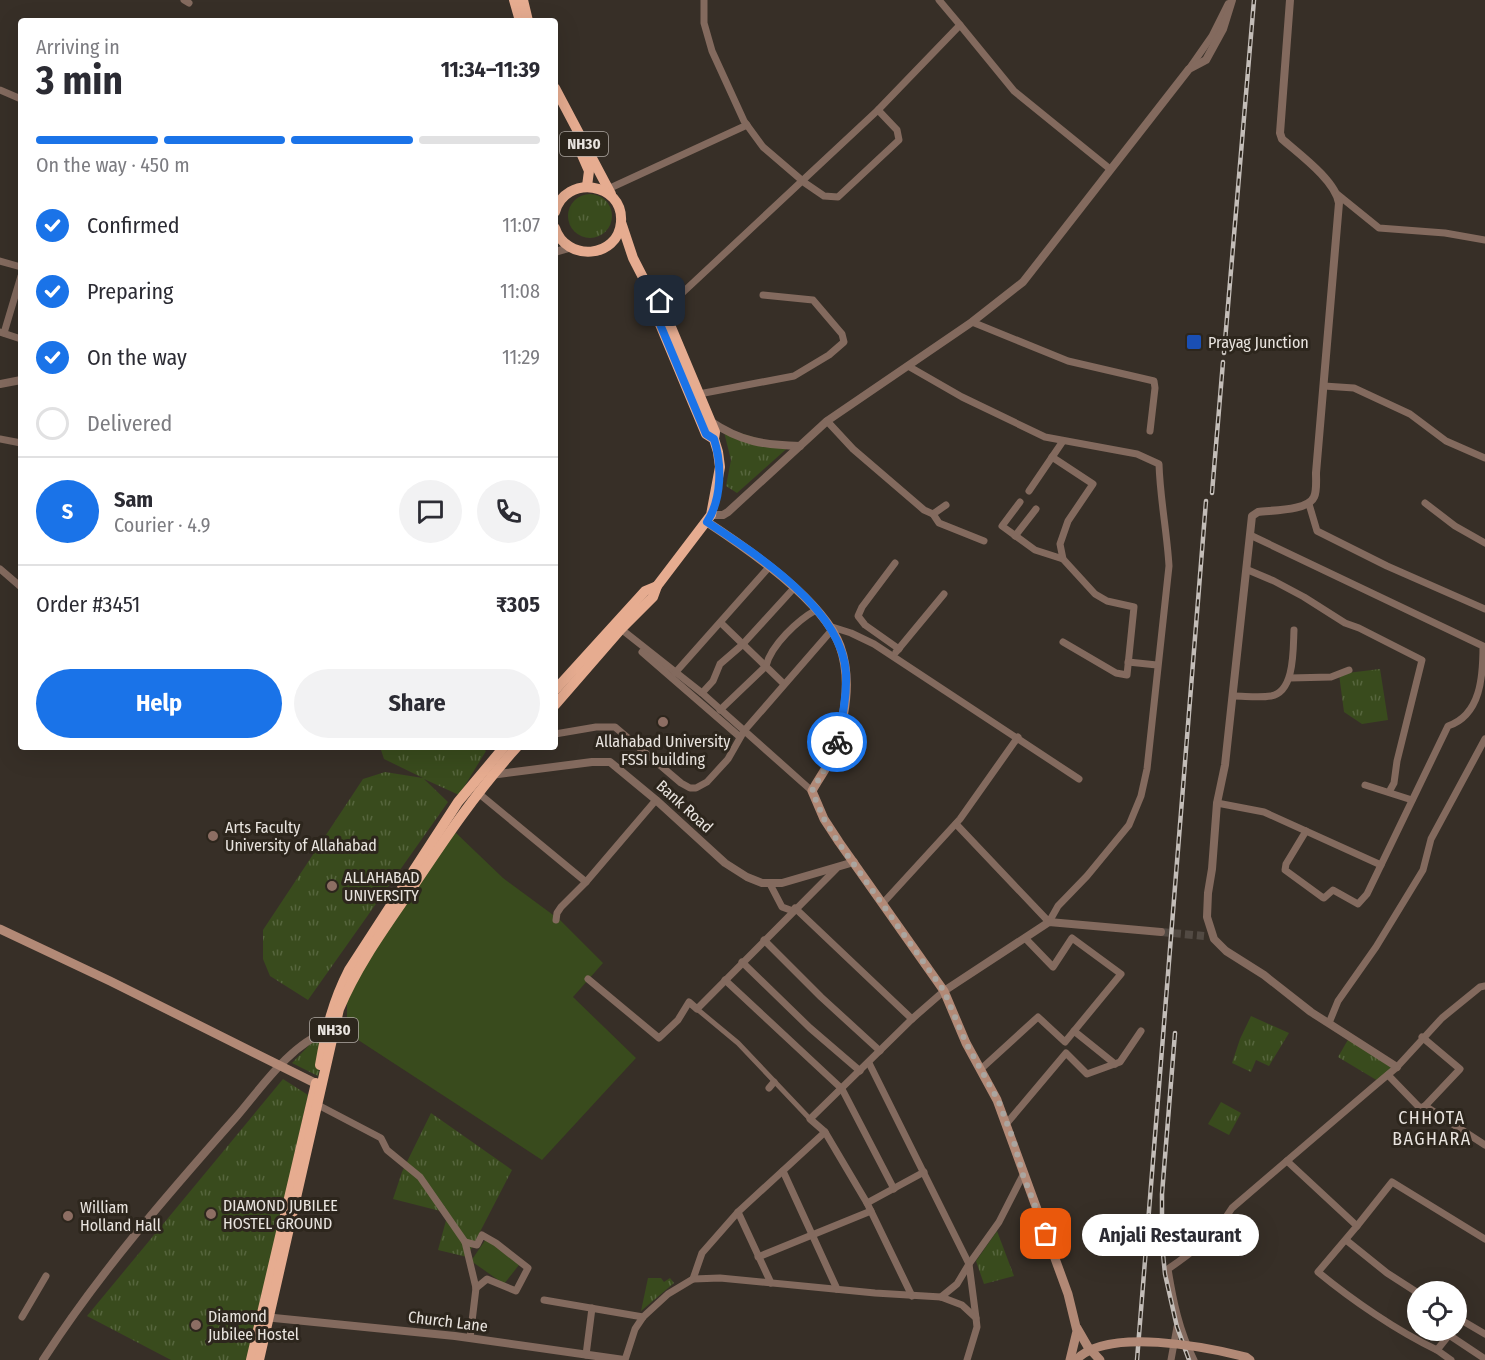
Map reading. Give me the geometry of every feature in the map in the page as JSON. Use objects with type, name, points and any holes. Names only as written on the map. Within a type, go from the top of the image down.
[{"type":"highway","points":[[514,0],[519,18]]},
{"type":"highway","points":[[523,0],[527,18]]},
{"type":"highway","name":"NH30","points":[[558,94],[611,194],[620,214],[633,258],[653,297],[660,301],[664,310],[715,432],[714,439],[720,467],[709,518],[657,586],[653,597],[621,629],[558,702]]},
{"type":"highway","name":"NH30","points":[[558,110],[587,164],[589,178],[587,186]]},
{"type":"highway","points":[[558,196],[587,186],[611,194]]},
{"type":"highway","points":[[558,234],[569,248],[591,253],[612,243],[621,222]]},
{"type":"highway","name":"NH30","points":[[653,297],[652,305],[706,434],[714,439]]},
{"type":"highway","points":[[558,687],[645,591],[657,586]]},
{"type":"highway","points":[[251,1360],[264,1317],[319,1085],[326,1032],[333,1003],[349,970],[458,802],[488,773],[502,750]]},
{"type":"highway","name":"NH30","points":[[259,1360],[264,1317],[318,1105],[319,1085],[339,1009],[349,986],[375,943],[488,773],[514,750]]},
{"type":"main road","points":[[709,518],[762,558],[794,588],[816,610],[840,645],[846,672],[845,708],[834,753],[812,791],[824,819],[944,991],[966,1043],[998,1100],[1023,1175],[1068,1294],[1077,1331],[1070,1360]]},
{"type":"main road","points":[[2,931],[110,981],[319,1085]]},
{"type":"main road","points":[[1076,1324],[1088,1347],[1100,1360]]},
{"type":"main road","points":[[1076,1360],[1097,1346],[1139,1342],[1209,1347],[1250,1360]]},
{"type":"street","points":[[704,0],[704,23],[712,51],[747,125],[762,147],[825,196],[838,197],[899,140],[897,130],[879,110]]},
{"type":"street","points":[[939,0],[1014,91],[1110,169]]},
{"type":"street","points":[[709,518],[728,512],[826,422],[972,322],[1023,282],[1189,69],[1206,60],[1223,29],[1231,0]]},
{"type":"street","points":[[1290,0],[1280,133],[1282,139],[1316,170],[1337,194],[1379,228],[1445,233],[1485,240]]},
{"type":"street","points":[[664,310],[879,110],[960,25]]},
{"type":"street","points":[[0,90],[18,98]]},
{"type":"street","points":[[611,194],[747,125]]},
{"type":"street","points":[[1226,951],[1214,939],[1207,917],[1208,893],[1217,803],[1225,765],[1248,570],[1246,565],[1252,516],[1258,512],[1301,507],[1309,504],[1314,497],[1337,235],[1339,203],[1337,194]]},
{"type":"street","points":[[558,251],[569,248]]},
{"type":"street","points":[[0,261],[18,266]]},
{"type":"street","points":[[18,287],[2,332],[18,338]]},
{"type":"street","points":[[699,393],[794,376],[829,355],[844,342],[842,334],[813,300],[762,295]]},
{"type":"street","points":[[972,322],[1068,361],[1154,381],[1150,431]]},
{"type":"street","points":[[810,1119],[912,1019],[944,991],[1049,922],[1058,906],[1087,876],[1129,825],[1141,796],[1147,769],[1169,566],[1159,464],[1137,454],[1045,437],[963,397],[908,366]]},
{"type":"street","points":[[0,384],[18,381]]},
{"type":"street","points":[[1324,386],[1354,388],[1410,414],[1446,441],[1485,458]]},
{"type":"street","points":[[710,420],[741,439],[774,445],[800,446]]},
{"type":"street","points":[[826,422],[905,495],[933,514],[939,523],[984,541]]},
{"type":"street","points":[[0,439],[18,442]]},
{"type":"street","points":[[1029,491],[1063,441]]},
{"type":"street","points":[[1052,457],[1093,484],[1068,521],[1060,544],[1064,559],[1095,594],[1107,601],[1134,607],[1127,675],[1116,673],[1063,642]]},
{"type":"street","points":[[1020,502],[1002,526],[1035,550],[1064,559]]},
{"type":"street","points":[[1425,503],[1455,526],[1485,543]]},
{"type":"street","points":[[1309,504],[1317,531],[1388,566],[1485,609]]},
{"type":"street","points":[[933,514],[946,505]]},
{"type":"street","points":[[1015,536],[1036,509]]},
{"type":"street","points":[[1250,535],[1484,646],[1482,678],[1468,716],[1448,726],[1367,894],[1358,904],[1333,890],[1322,897],[1285,870],[1286,864],[1306,831]]},
{"type":"street","points":[[895,563],[862,607],[858,616],[865,625],[899,649]]},
{"type":"street","points":[[675,672],[770,566]]},
{"type":"street","points":[[0,569],[18,584]]},
{"type":"street","points":[[1248,570],[1274,580],[1345,623],[1422,660],[1397,761],[1394,783],[1389,792]]},
{"type":"street","points":[[702,693],[713,681],[720,664],[742,645],[794,588]]},
{"type":"street","points":[[892,656],[944,594]]},
{"type":"street","points":[[720,710],[766,666],[768,658],[790,630],[816,610]]},
{"type":"street","points":[[721,623],[784,684]]},
{"type":"street","points":[[558,733],[596,727],[615,727],[681,783],[696,788],[707,782],[728,759],[742,734],[830,628],[851,633],[892,656],[1079,779]]},
{"type":"street","points":[[621,629],[702,693],[742,734]]},
{"type":"street","points":[[1233,696],[1273,696],[1282,690],[1290,678],[1294,630]]},
{"type":"street","points":[[638,648],[812,791]]},
{"type":"street","points":[[1128,662],[1157,665]]},
{"type":"street","points":[[1290,678],[1331,677],[1349,670]]},
{"type":"street","points":[[883,903],[956,824],[1018,737]]},
{"type":"street","points":[[1329,1023],[1338,1001],[1376,947],[1423,870],[1431,839],[1485,739]]},
{"type":"street","name":"Bank Road","points":[[488,773],[610,762],[725,862],[747,877],[770,884]]},
{"type":"street","points":[[1365,785],[1412,800]]},
{"type":"street","points":[[477,792],[586,882]]},
{"type":"street","points":[[556,920],[561,907],[586,882],[656,800]]},
{"type":"street","points":[[1217,803],[1264,812],[1381,865]]},
{"type":"street","points":[[956,824],[1049,922],[1161,932]]},
{"type":"street","points":[[854,862],[783,883],[770,884],[782,907],[794,909],[912,1019]]},
{"type":"street","points":[[697,1009],[836,869]]},
{"type":"street","points":[[1204,936],[1264,975],[1296,1001],[1397,1066]]},
{"type":"street","points":[[981,1069],[1038,1017],[1065,1042],[1121,974],[1072,938],[1053,967],[1025,938]]},
{"type":"street","points":[[764,940],[880,1051]]},
{"type":"street","points":[[742,962],[816,1034],[860,1071]]},
{"type":"street","points":[[588,979],[659,1038],[678,1020],[689,1002],[738,1043],[772,1085],[825,1132],[869,1207],[912,1296]]},
{"type":"street","points":[[725,980],[842,1089],[894,1189]]},
{"type":"street","points":[[1194,1360],[1175,1310],[1168,1269],[1197,1249],[1224,1221],[1232,1208],[1388,1075],[1442,1018],[1480,987],[1485,986]]},
{"type":"street","points":[[1074,1031],[1115,1064]]},
{"type":"street","points":[[1007,1123],[1066,1053],[1087,1074],[1120,1062],[1141,1031]]},
{"type":"street","points":[[43,1360],[69,1319],[177,1184],[280,1066],[307,1040],[326,1032]]},
{"type":"street","points":[[1388,1075],[1421,1108],[1460,1069],[1422,1037]]},
{"type":"street","points":[[869,1063],[969,1264],[977,1327],[967,1360]]},
{"type":"street","points":[[318,1105],[381,1138],[387,1150],[420,1177],[465,1242],[476,1288],[470,1338]]},
{"type":"street","points":[[1425,1106],[1485,1145]]},
{"type":"street","points":[[693,1279],[702,1253],[738,1212],[825,1132]]},
{"type":"street","points":[[1287,1161],[1357,1226]]},
{"type":"street","points":[[783,1171],[837,1289]]},
{"type":"street","points":[[758,1257],[814,1235],[869,1207],[924,1172]]},
{"type":"street","points":[[941,1297],[957,1284],[999,1222],[1023,1175]]},
{"type":"street","points":[[1451,1360],[1437,1350],[1415,1340],[1318,1272],[1392,1182],[1485,1239]]},
{"type":"street","points":[[738,1212],[771,1283]]},
{"type":"street","points":[[465,1242],[477,1245],[482,1235],[528,1268],[516,1291],[486,1279],[476,1288]]},
{"type":"street","points":[[1346,1240],[1407,1286]]},
{"type":"street","points":[[22,1317],[46,1276]]},
{"type":"street","points":[[625,1360],[635,1329],[643,1317],[668,1294],[693,1279],[720,1278],[941,1297],[962,1305],[976,1318]]},
{"type":"street","points":[[544,1300],[643,1317]]},
{"type":"street","points":[[586,1355],[592,1308]]},
{"type":"street","name":"Church Lane","points":[[264,1317],[470,1338],[625,1360]]},
{"type":"street","points":[[1467,1323],[1485,1334]]},
{"type":"street","points":[[1171,1360],[1177,1327]]},
{"type":"street","points":[[1437,1350],[1449,1335],[1485,1359]]},
{"type":"green space","points":[[590,194],[606,200],[612,216],[606,232],[590,238],[574,232],[568,216],[574,200]]},
{"type":"green space","points":[[723,428],[774,443],[792,444],[737,493],[726,486],[731,460]]},
{"type":"green space","points":[[1380,669],[1388,720],[1362,724],[1344,712],[1339,674]]},
{"type":"green space","points":[[381,750],[486,751],[459,795],[424,779],[448,802],[308,1000],[270,976],[263,959],[263,930],[363,779],[385,772],[423,778],[384,759]]},
{"type":"green space","points":[[454,831],[503,878],[560,920],[603,963],[573,997],[636,1058],[542,1160],[352,1036],[347,1022],[347,999],[383,930]]},
{"type":"green space","points":[[1251,1016],[1289,1033],[1269,1066],[1256,1060],[1251,1072],[1232,1063]]},
{"type":"green space","points":[[327,1027],[318,1076],[292,1063]]},
{"type":"green space","points":[[1349,1038],[1394,1066],[1378,1081],[1338,1057]]},
{"type":"green space","points":[[283,1079],[308,1095],[248,1360],[171,1360],[87,1316]]},
{"type":"green space","points":[[1221,1102],[1241,1113],[1229,1135],[1208,1124]]},
{"type":"green space","points":[[431,1113],[512,1170],[467,1257],[438,1250],[448,1213],[393,1199],[402,1172]]},
{"type":"green space","points":[[997,1231],[1014,1276],[984,1284],[976,1261]]},
{"type":"green space","points":[[486,1239],[519,1265],[504,1284],[471,1261]]},
{"type":"green space","points":[[648,1278],[661,1278],[664,1282],[670,1278],[674,1283],[641,1311]]},
{"type":"tunnel","points":[[1161,932],[1204,936]]},
{"type":"railway","points":[[1224,353],[1254,0]]},
{"type":"railway","points":[[1212,493],[1223,362]]},
{"type":"railway","points":[[1137,1360],[1206,501]]},
{"type":"railway","points":[[1175,1033],[1162,1194],[1162,1244],[1165,1274],[1177,1327],[1189,1360]]},
{"type":"way so far","points":[[837,742],[834,753],[812,791],[824,819],[838,842],[944,991],[963,1031],[966,1043],[998,1100],[1046,1234]]},
{"type":"place","name":"Prayag Junction","points":[[1194,342]]},
{"type":"place","name":"Allahabad University FSSI building","points":[[663,722]]},
{"type":"place","name":"Arts Faculty University of Allahabad","points":[[213,836]]},
{"type":"place","name":"ALLAHABAD UNIVERSITY","points":[[332,886]]},
{"type":"place","name":"DIAMOND JUBILEE HOSTEL GROUND","points":[[211,1214]]},
{"type":"place","name":"William Holland Hall","points":[[68,1216]]},
{"type":"place","name":"Anjali Restaurant","points":[[1046,1234]]},
{"type":"place","name":"Diamond Jubilee Hostel","points":[[196,1325]]},
{"type":"district","name":"CHHOTA BAGHARA","points":[[1432,1128]]},
{"type":"route","points":[[660,301],[653,297],[652,305],[706,434],[714,439],[718,452],[719,480],[711,515],[707,522],[762,558],[821,614],[840,645],[846,672],[845,708],[837,742]]}]
